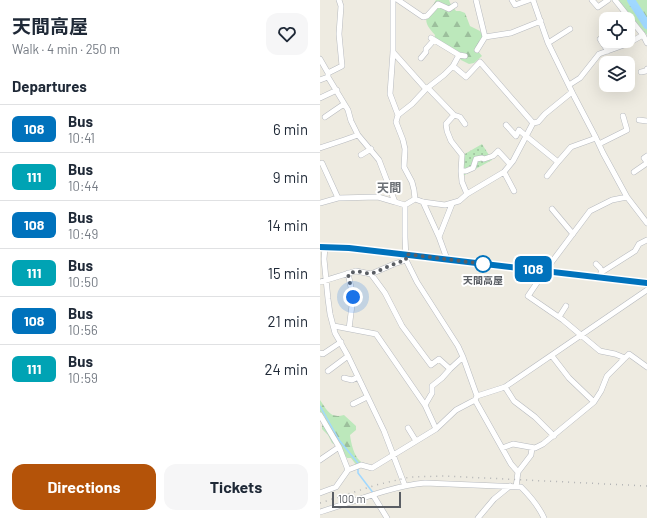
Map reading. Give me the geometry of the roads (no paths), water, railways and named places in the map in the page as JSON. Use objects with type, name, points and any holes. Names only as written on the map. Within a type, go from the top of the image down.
[{"type":"main road","points":[[322,247],[349,248],[406,257],[447,259],[545,271],[600,275],[647,283]]},
{"type":"street","points":[[320,80],[342,66],[339,34],[341,6],[339,0]]},
{"type":"street","points":[[393,0],[393,52],[390,94],[398,115]]},
{"type":"street","points":[[398,0],[423,17],[427,16],[438,4],[449,9],[455,5]]},
{"type":"street","points":[[476,0],[485,37],[477,50]]},
{"type":"street","points":[[512,0],[515,6],[529,0]]},
{"type":"street","points":[[533,0],[548,43],[603,153],[628,197],[647,223]]},
{"type":"street","points":[[592,0],[598,7],[608,0]]},
{"type":"street","points":[[615,0],[643,35],[647,43]]},
{"type":"street","points":[[485,37],[512,33],[541,21]]},
{"type":"street","points":[[548,43],[570,29]]},
{"type":"street","points":[[569,85],[580,78],[599,54],[627,44],[643,35]]},
{"type":"street","points":[[415,199],[412,182],[404,167],[405,149],[396,122],[398,115],[444,75],[462,56],[432,39],[426,49],[426,52],[421,58]]},
{"type":"street","points":[[393,52],[427,89],[454,115],[460,117],[465,124]]},
{"type":"street","points":[[320,59],[348,110],[351,121],[358,135],[379,160],[395,202]]},
{"type":"street","points":[[453,66],[466,77],[480,62],[533,123]]},
{"type":"street","points":[[641,72],[646,71],[647,69]]},
{"type":"street","points":[[320,98],[337,90]]},
{"type":"street","points":[[320,203],[338,198],[378,197],[404,205],[415,199],[423,202],[445,205],[459,201],[467,194],[504,172],[513,161],[533,123],[538,122],[545,114],[572,92]]},
{"type":"street","points":[[325,117],[344,104]]},
{"type":"street","points":[[454,115],[446,124],[447,131],[451,141],[462,155],[462,182],[467,194]]},
{"type":"street","points":[[599,144],[627,130],[623,116]]},
{"type":"street","points":[[639,120],[647,121]]},
{"type":"street","points":[[506,125],[516,136],[519,130],[558,162]]},
{"type":"street","points":[[320,146],[358,135]]},
{"type":"street","points":[[547,176],[571,147],[596,138]]},
{"type":"street","points":[[361,155],[371,149]]},
{"type":"street","points":[[461,171],[466,171],[473,168],[476,159],[484,159],[493,156],[498,151],[510,164]]},
{"type":"street","points":[[634,172],[647,163],[644,158],[647,156]]},
{"type":"street","points":[[322,163],[338,198]]},
{"type":"street","points":[[504,172],[514,191]]},
{"type":"street","points":[[625,358],[616,354],[600,351],[559,317],[528,296],[590,211],[612,200],[628,197]]},
{"type":"street","points":[[423,202],[447,259]]},
{"type":"street","points":[[439,237],[452,204]]},
{"type":"street","points":[[404,205],[404,237],[406,257],[417,282],[452,336],[463,357],[476,398],[511,464],[518,472]]},
{"type":"street","points":[[552,208],[573,234]]},
{"type":"street","points":[[600,275],[635,251],[639,244],[647,240]]},
{"type":"street","points":[[322,247],[330,314],[336,333],[384,431],[405,486]]},
{"type":"street","points":[[320,282],[356,271],[371,274],[406,257]]},
{"type":"street","points":[[596,264],[600,268],[600,275]]},
{"type":"street","points":[[348,274],[353,297],[350,329]]},
{"type":"street","points":[[371,274],[385,293],[402,326],[431,365],[439,359],[450,369]]},
{"type":"street","points":[[320,492],[336,488],[351,469],[361,465],[372,468],[393,456],[436,429],[456,410],[476,398],[506,387],[647,290]]},
{"type":"street","points":[[559,317],[566,306]]},
{"type":"street","points":[[334,326],[376,334],[425,405],[436,429]]},
{"type":"street","points":[[320,353],[323,354],[341,342]]},
{"type":"street","points":[[502,448],[512,444],[535,448],[554,436],[594,402],[601,391],[607,376],[629,354],[647,367]]},
{"type":"street","points":[[328,371],[348,356]]},
{"type":"street","points":[[552,356],[569,378],[594,402]]},
{"type":"street","points":[[425,405],[432,393],[432,386],[463,357]]},
{"type":"street","points":[[344,378],[352,380],[358,377]]},
{"type":"street","points":[[506,387],[514,401],[554,436]]},
{"type":"street","points":[[353,404],[367,397]]},
{"type":"street","points":[[320,414],[351,469]]},
{"type":"street","points":[[408,428],[416,441]]},
{"type":"street","points":[[320,460],[338,447]]},
{"type":"street","points":[[516,487],[518,472],[531,455],[532,448]]},
{"type":"street","points":[[320,512],[405,486],[425,483],[521,487],[528,493],[544,518]]},
{"type":"street","points":[[478,518],[494,499],[510,486]]},
{"type":"street","points":[[373,495],[387,518]]},
{"type":"waterway","points":[[631,0],[647,25]]},
{"type":"waterway","points":[[320,406],[339,440],[358,463],[358,465]]},
{"type":"waterway","points":[[358,468],[358,473],[374,494]]},
{"type":"railway","points":[[320,503],[376,485],[410,477],[444,476],[647,486]]},
{"type":"place","name":"天間高屋","points":[[483,264]]},
{"type":"district","name":"天間","points":[[389,188]]}]
